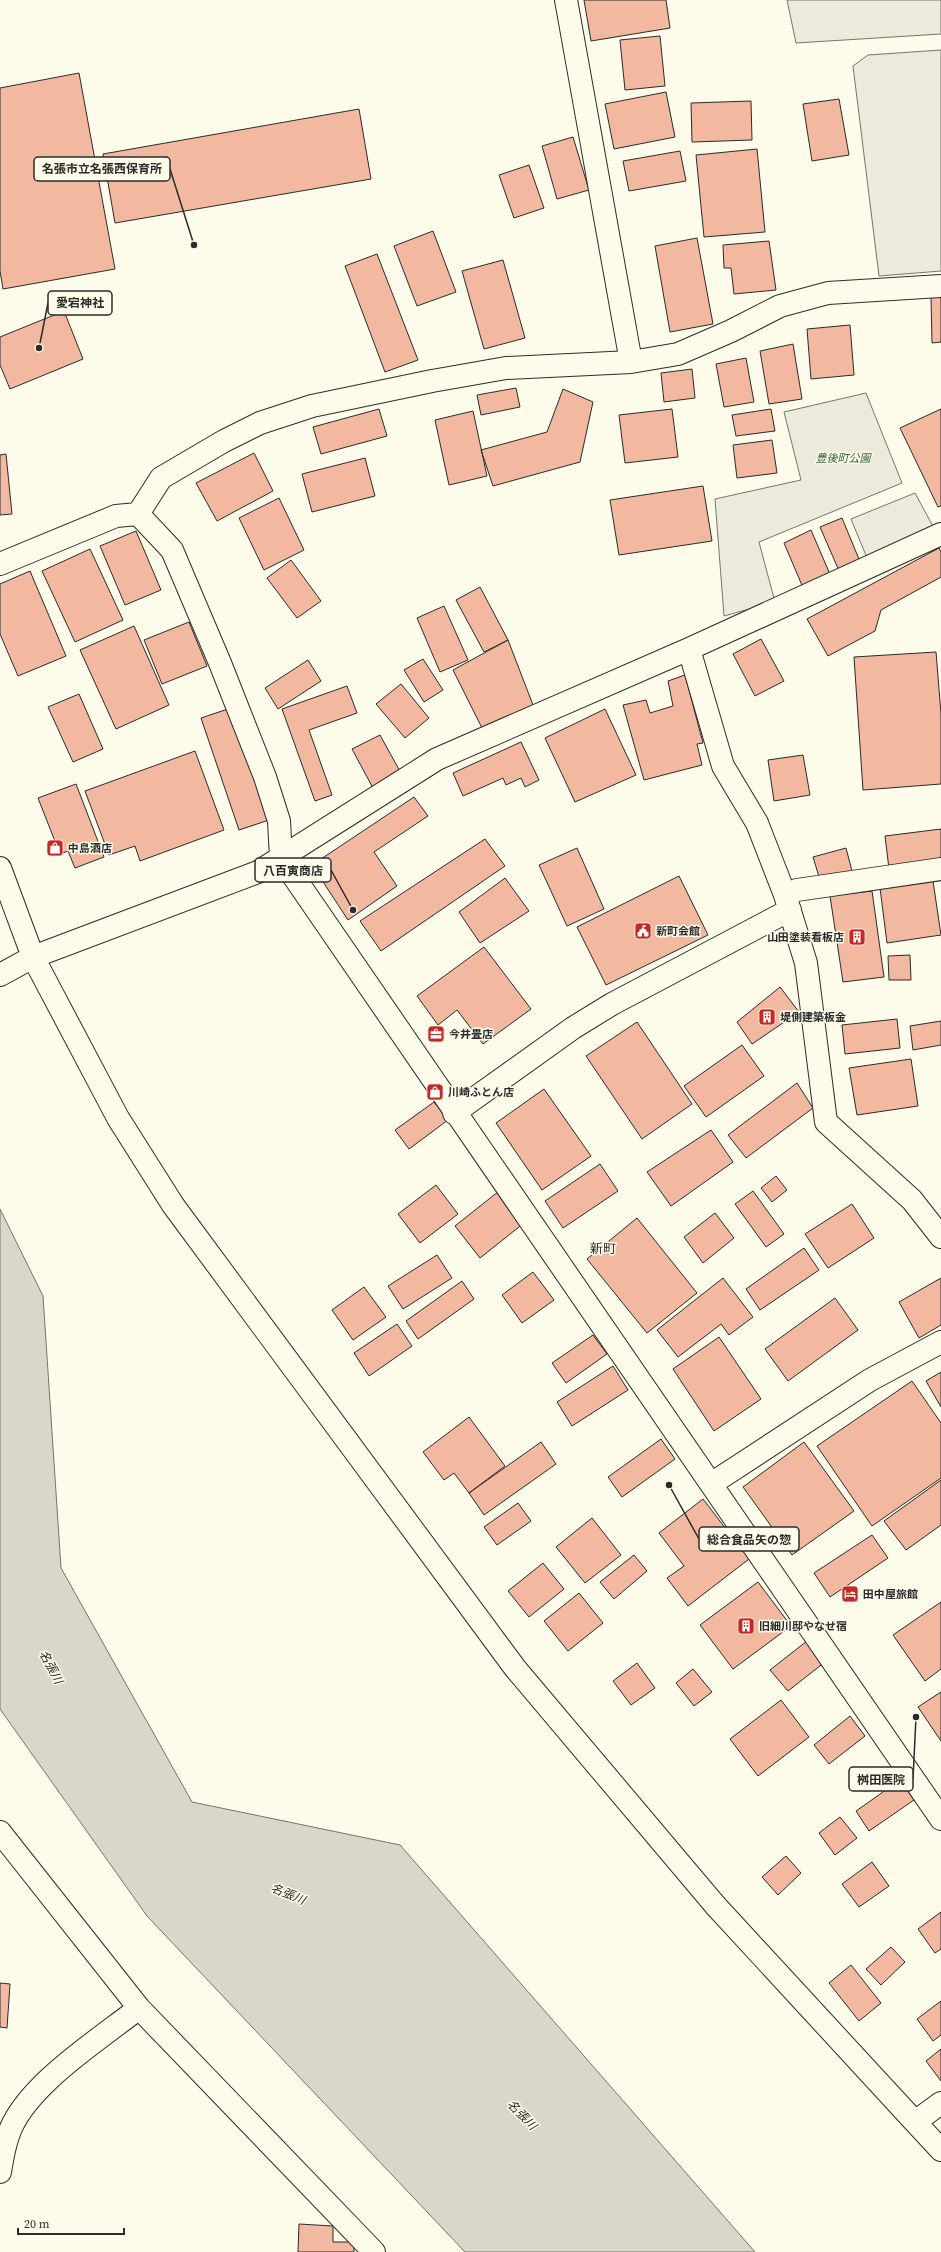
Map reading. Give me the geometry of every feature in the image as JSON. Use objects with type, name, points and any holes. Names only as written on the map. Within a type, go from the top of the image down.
[{"type":"street","points":[[566,0],[631,362]]},
{"type":"street","points":[[138,514],[161,478],[224,441],[260,423],[312,406],[432,381],[506,368],[631,362],[678,354],[731,331],[780,306],[828,293],[941,286]]},
{"type":"street","points":[[0,564],[116,516],[138,514]]},
{"type":"street","points":[[138,514],[172,550],[220,663],[265,777],[278,821],[281,858],[454,1113],[941,1819]]},
{"type":"street","points":[[3,974],[33,957],[258,872],[437,759],[689,650],[941,534]]},
{"type":"street","points":[[689,650],[723,766],[757,823],[787,902],[806,963],[826,1122],[912,1200],[941,1237]]},
{"type":"street","points":[[0,868],[33,957],[118,1118],[173,1205],[515,1668],[715,1905],[941,2150]]},
{"type":"street","points":[[454,1113],[573,1028],[787,902],[797,890],[941,870]]},
{"type":"street","points":[[711,1484],[870,1380],[941,1342]]},
{"type":"street","points":[[0,1832],[139,2008],[374,2252]]},
{"type":"street","points":[[0,2172],[8,2135],[23,2107],[47,2080],[139,2008]]},
{"type":"street","points":[[915,2122],[941,2104]]},
{"type":"green space","points":[[787,0],[941,0],[941,34],[796,43]]},
{"type":"green space","name":"豊後町公園","points":[[866,393],[902,483],[759,542],[775,602],[724,616],[715,499],[801,480],[784,412]]},
{"type":"green space","points":[[915,493],[936,532],[867,558],[851,519]]},
{"type":"shaded area","points":[[941,50],[941,271],[879,276],[853,66],[868,55]]},
{"type":"water","name":"名張川","points":[[0,1209],[43,1296],[61,1568],[192,1802],[400,1845],[755,2252],[465,2252],[147,1916],[0,1709]]},
{"type":"building","points":[[584,0],[666,0],[670,28],[591,41]]},
{"type":"building","points":[[660,36],[665,86],[625,90],[620,40]]},
{"type":"building","points":[[79,73],[115,269],[3,289],[0,271],[0,88]]},
{"type":"building","points":[[666,92],[675,137],[614,149],[605,104]]},
{"type":"building","points":[[839,99],[849,155],[812,161],[803,104]]},
{"type":"building","points":[[751,101],[752,140],[692,142],[691,103]]},
{"type":"building","points":[[359,109],[371,179],[115,223],[103,154]]},
{"type":"building","points":[[573,137],[589,190],[557,199],[542,146]]},
{"type":"building","points":[[757,149],[765,232],[704,237],[696,155]]},
{"type":"building","points":[[680,151],[686,181],[629,191],[623,161]]},
{"type":"building","points":[[529,165],[544,208],[514,218],[499,175]]},
{"type":"building","points":[[433,231],[456,292],[417,306],[394,246]]},
{"type":"building","points":[[697,238],[713,324],[670,332],[655,246]]},
{"type":"building","points":[[769,241],[776,290],[734,294],[731,268],[724,268],[723,245]]},
{"type":"building","points":[[377,254],[418,360],[385,372],[345,266]]},
{"type":"building","points":[[503,260],[525,338],[484,349],[462,271]]},
{"type":"building","points":[[931,297],[941,297],[941,342],[932,343]]},
{"type":"building","points":[[64,311],[83,359],[10,389],[0,365],[0,337]]},
{"type":"building","points":[[850,325],[854,375],[811,379],[807,329]]},
{"type":"building","points":[[793,344],[802,399],[769,404],[760,351]]},
{"type":"building","points":[[746,358],[754,402],[724,407],[716,364]]},
{"type":"building","points":[[692,369],[695,398],[664,402],[661,373]]},
{"type":"building","points":[[516,388],[520,407],[481,415],[477,395]]},
{"type":"building","points":[[563,389],[593,402],[580,462],[493,486],[481,450],[547,432]]},
{"type":"building","points":[[379,409],[387,436],[321,454],[313,427]]},
{"type":"building","points":[[672,409],[678,457],[625,463],[619,415]]},
{"type":"building","points":[[771,409],[775,431],[736,436],[732,415]]},
{"type":"building","points":[[941,409],[941,506],[938,507],[900,428]]},
{"type":"building","points":[[473,411],[487,476],[449,485],[435,420]]},
{"type":"building","points":[[772,440],[777,473],[737,478],[733,445]]},
{"type":"building","points":[[254,453],[273,491],[217,521],[196,483]]},
{"type":"building","points":[[6,454],[12,514],[0,515],[0,455]]},
{"type":"building","points":[[365,458],[375,496],[312,512],[302,474]]},
{"type":"building","points":[[703,486],[712,541],[619,555],[610,500]]},
{"type":"building","points":[[279,498],[304,550],[264,570],[239,518]]},
{"type":"building","points":[[842,518],[861,564],[840,573],[820,527]]},
{"type":"building","points":[[811,530],[832,579],[804,590],[784,543]]},
{"type":"building","points":[[136,531],[161,590],[125,605],[100,546]]},
{"type":"building","points":[[939,548],[941,552],[941,577],[881,610],[875,631],[828,656],[807,619]]},
{"type":"building","points":[[90,549],[123,620],[75,642],[42,571]]},
{"type":"building","points":[[291,560],[321,601],[297,618],[267,578]]},
{"type":"building","points":[[30,571],[66,656],[18,676],[0,634],[0,584]]},
{"type":"building","points":[[480,587],[508,640],[484,652],[456,600]]},
{"type":"building","points":[[444,606],[468,660],[440,672],[417,618]]},
{"type":"building","points":[[189,622],[207,666],[162,684],[144,640]]},
{"type":"building","points":[[134,626],[169,705],[116,729],[80,650]]},
{"type":"building","points":[[761,639],[784,681],[755,696],[733,654]]},
{"type":"building","points":[[508,640],[533,705],[483,730],[453,670]]},
{"type":"building","points":[[936,652],[941,714],[941,784],[863,790],[854,657]]},
{"type":"building","points":[[423,659],[443,690],[424,702],[404,670]]},
{"type":"building","points":[[308,660],[321,681],[278,709],[265,688]]},
{"type":"building","points":[[685,675],[703,743],[697,744],[702,765],[644,780],[623,705],[646,700],[650,713],[673,706],[668,681]]},
{"type":"building","points":[[401,684],[429,718],[405,738],[376,704]]},
{"type":"building","points":[[347,686],[357,713],[309,730],[332,795],[315,801],[282,709]]},
{"type":"building","points":[[79,694],[103,749],[73,762],[48,707]]},
{"type":"building","points":[[231,708],[269,820],[239,830],[201,718]]},
{"type":"building","points":[[605,709],[636,775],[575,802],[545,738]]},
{"type":"building","points":[[380,735],[402,775],[374,790],[352,749]]},
{"type":"building","points":[[521,742],[539,780],[525,787],[521,778],[506,785],[503,778],[463,796],[453,773]]},
{"type":"building","points":[[195,751],[224,830],[140,861],[135,846],[109,855],[85,791]]},
{"type":"building","points":[[803,755],[810,795],[774,801],[768,760]]},
{"type":"building","points":[[76,784],[104,857],[75,868],[68,851],[60,854],[38,798]]},
{"type":"building","points":[[414,797],[428,816],[374,852],[397,886],[348,920],[312,865]]},
{"type":"building","points":[[941,829],[941,863],[889,869],[885,836]]},
{"type":"building","points":[[485,839],[505,866],[381,951],[360,921]]},
{"type":"building","points":[[577,848],[604,909],[567,926],[539,865]]},
{"type":"building","points":[[846,848],[852,871],[820,880],[813,857]]},
{"type":"building","name":"新町会館","points":[[679,876],[708,935],[606,985],[577,927]]},
{"type":"building","points":[[505,878],[529,911],[480,943],[459,912]]},
{"type":"building","points":[[933,881],[941,935],[887,943],[880,888]]},
{"type":"building","name":"山田塗装看板店","points":[[872,891],[884,977],[843,982],[830,896]]},
{"type":"building","points":[[484,947],[531,1009],[483,1044],[457,1010],[438,1025],[417,996]]},
{"type":"building","points":[[910,955],[911,980],[889,980],[888,956]]},
{"type":"building","name":"堤側建築板金","points":[[780,987],[799,1012],[752,1044],[737,1022]]},
{"type":"building","points":[[897,1019],[900,1048],[845,1054],[842,1025]]},
{"type":"building","points":[[941,1021],[941,1045],[913,1050],[910,1026]]},
{"type":"building","points":[[637,1022],[692,1104],[642,1139],[586,1056]]},
{"type":"building","points":[[742,1045],[764,1076],[706,1117],[684,1086]]},
{"type":"building","points":[[911,1059],[918,1106],[857,1115],[849,1068]]},
{"type":"building","points":[[797,1083],[813,1108],[746,1158],[728,1135]]},
{"type":"building","points":[[544,1089],[591,1156],[542,1190],[496,1123]]},
{"type":"building","points":[[434,1102],[448,1120],[409,1149],[395,1130]]},
{"type":"building","points":[[711,1130],[733,1162],[671,1206],[647,1172]]},
{"type":"building","points":[[600,1164],[618,1191],[563,1228],[545,1201]]},
{"type":"building","points":[[776,1176],[787,1190],[772,1202],[761,1188]]},
{"type":"building","points":[[436,1185],[458,1214],[420,1243],[398,1214]]},
{"type":"building","points":[[499,1191],[524,1223],[480,1258],[455,1226]]},
{"type":"building","points":[[753,1191],[784,1234],[766,1247],[735,1204]]},
{"type":"building","points":[[852,1204],[874,1238],[828,1268],[805,1234]]},
{"type":"building","points":[[715,1213],[734,1238],[703,1263],[684,1237]]},
{"type":"building","points":[[637,1218],[697,1293],[647,1333],[587,1259]]},
{"type":"building","points":[[804,1248],[819,1270],[760,1310],[746,1289]]},
{"type":"building","points":[[437,1255],[452,1278],[403,1309],[388,1286]]},
{"type":"building","points":[[533,1272],[554,1300],[522,1323],[502,1295]]},
{"type":"building","points":[[723,1278],[753,1317],[729,1335],[721,1324],[678,1357],[657,1330]]},
{"type":"building","points":[[941,1278],[941,1325],[919,1338],[899,1302]]},
{"type":"building","points":[[462,1281],[474,1299],[418,1339],[406,1321]]},
{"type":"building","points":[[364,1287],[386,1317],[353,1340],[332,1310]]},
{"type":"building","points":[[835,1298],[858,1330],[788,1381],[765,1349]]},
{"type":"building","points":[[397,1324],[412,1346],[369,1376],[354,1353]]},
{"type":"building","points":[[593,1335],[607,1354],[566,1383],[552,1363]]},
{"type":"building","points":[[719,1337],[761,1399],[714,1431],[673,1369]]},
{"type":"building","points":[[613,1366],[628,1390],[572,1426],[557,1402]]},
{"type":"building","points":[[941,1372],[941,1407],[926,1381]]},
{"type":"building","points":[[912,1381],[941,1423],[941,1478],[872,1526],[817,1446]]},
{"type":"building","points":[[469,1417],[505,1466],[469,1493],[454,1473],[444,1480],[423,1452]]},
{"type":"building","points":[[661,1439],[675,1459],[622,1497],[608,1477]]},
{"type":"building","points":[[541,1442],[556,1464],[484,1515],[469,1493]]},
{"type":"building","points":[[804,1442],[854,1511],[792,1555],[743,1487]]},
{"type":"building","points":[[941,1480],[941,1525],[906,1550],[884,1521]]},
{"type":"building","points":[[703,1499],[749,1559],[688,1606],[667,1578],[684,1566],[659,1533]]},
{"type":"building","points":[[518,1503],[531,1521],[497,1545],[484,1527]]},
{"type":"building","points":[[592,1518],[621,1555],[585,1583],[556,1547]]},
{"type":"building","points":[[872,1535],[888,1558],[830,1597],[814,1573]]},
{"type":"building","points":[[634,1555],[647,1571],[614,1599],[600,1582]]},
{"type":"building","points":[[543,1563],[564,1589],[529,1617],[508,1591]]},
{"type":"building","name":"旧細川邸やなせ宿","points":[[758,1582],[791,1626],[733,1669],[700,1625]]},
{"type":"building","points":[[579,1593],[603,1623],[568,1651],[544,1621]]},
{"type":"building","points":[[941,1602],[941,1669],[925,1681],[893,1635]]},
{"type":"building","points":[[807,1641],[825,1662],[788,1691],[770,1670]]},
{"type":"building","points":[[637,1663],[655,1688],[631,1705],[613,1681]]},
{"type":"building","points":[[693,1669],[712,1692],[694,1706],[676,1683]]},
{"type":"building","points":[[941,1692],[941,1741],[918,1707]]},
{"type":"building","points":[[781,1700],[809,1737],[758,1776],[730,1739]]},
{"type":"building","points":[[850,1716],[865,1736],[829,1764],[814,1745]]},
{"type":"building","points":[[900,1780],[914,1800],[869,1831],[856,1811]]},
{"type":"building","points":[[840,1817],[857,1838],[835,1855],[819,1833]]},
{"type":"building","points":[[786,1856],[801,1873],[778,1895],[762,1877]]},
{"type":"building","points":[[872,1862],[889,1886],[859,1907],[842,1884]]},
{"type":"building","points":[[941,1912],[941,1949],[935,1953],[918,1929]]},
{"type":"building","points":[[891,1947],[905,1962],[881,1985],[866,1969]]},
{"type":"building","points":[[851,1965],[881,2003],[859,2021],[829,1983]]},
{"type":"building","points":[[0,1983],[10,1984],[7,2028],[0,2027]]},
{"type":"building","points":[[941,2001],[941,2035],[933,2041],[917,2019]]},
{"type":"building","points":[[941,2049],[941,2081],[926,2061]]},
{"type":"building","points":[[299,2224],[333,2226],[333,2242],[354,2242],[354,2252],[298,2252]]},
{"type":"place","name":"名張市立名張西保育所","points":[[194,245]]},
{"type":"place","name":"愛宕神社","points":[[39,348]]},
{"type":"place","name":"中島酒店","points":[[55,848]]},
{"type":"place","name":"八百寅商店","points":[[353,910]]},
{"type":"place","name":"新町会館","points":[[643,931]]},
{"type":"place","name":"山田塗装看板店","points":[[857,937]]},
{"type":"place","name":"堤側建築板金","points":[[767,1017]]},
{"type":"place","name":"今井畳店","points":[[436,1034]]},
{"type":"place","name":"川崎ふとん店","points":[[435,1092]]},
{"type":"place","name":"総合食品矢の惣","points":[[669,1485]]},
{"type":"place","name":"田中屋旅館","points":[[850,1594]]},
{"type":"place","name":"旧細川邸やなせ宿","points":[[746,1626]]},
{"type":"place","name":"桝田医院","points":[[916,1717]]},
{"type":"district","name":"新町","points":[[603,1248]]}]
